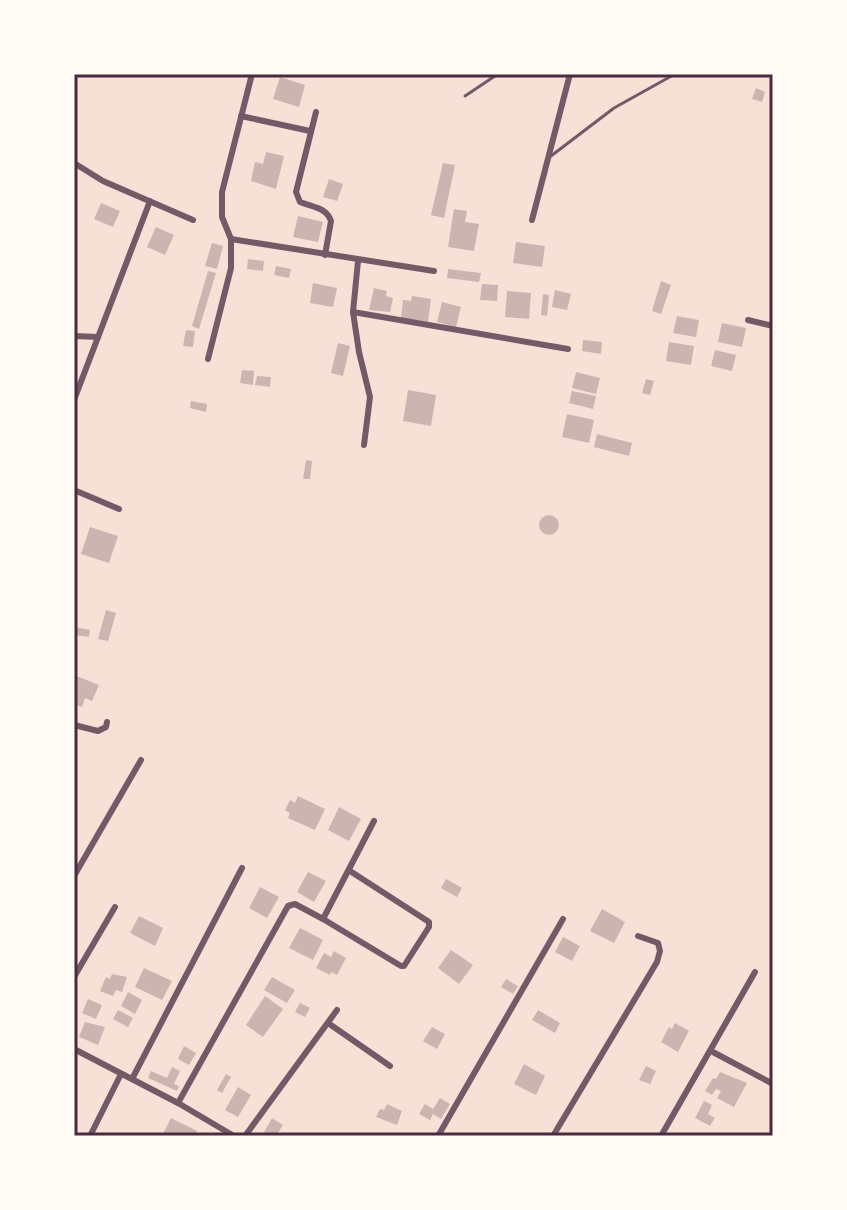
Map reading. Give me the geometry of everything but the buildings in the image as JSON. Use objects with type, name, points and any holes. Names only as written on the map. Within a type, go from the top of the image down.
[{"type":"street","points":[[208,359],[231,268],[231,239],[221,206],[252,74]]},
{"type":"street","points":[[532,220],[570,74]]},
{"type":"street","points":[[316,112],[296,192],[300,202],[326,211],[330,216],[325,255]]},
{"type":"street","points":[[241,116],[310,131]]},
{"type":"street","points":[[74,163],[103,181],[193,220]]},
{"type":"street","points":[[74,400],[150,201]]},
{"type":"street","points":[[231,239],[434,271]]},
{"type":"street","points":[[358,261],[353,312],[370,397],[364,445]]},
{"type":"street","points":[[353,312],[568,349]]},
{"type":"street","points":[[748,320],[773,326]]},
{"type":"street","points":[[74,336],[98,337]]},
{"type":"street","points":[[74,490],[119,509]]},
{"type":"street","points":[[74,725],[98,731],[106,727],[107,722]]},
{"type":"street","points":[[74,876],[141,760]]},
{"type":"street","points":[[323,919],[374,821]]},
{"type":"street","points":[[132,1079],[242,868]]},
{"type":"street","points":[[178,1103],[288,906],[295,904],[404,966],[429,927],[429,922],[350,871]]},
{"type":"street","points":[[74,977],[115,907]]},
{"type":"street","points":[[438,1136],[563,919]]},
{"type":"street","points":[[553,1136],[657,962],[660,951],[658,943],[638,936]]},
{"type":"street","points":[[661,1136],[755,972]]},
{"type":"street","points":[[245,1136],[337,1010]]},
{"type":"street","points":[[328,1023],[390,1066]]},
{"type":"street","points":[[74,1049],[234,1136]]},
{"type":"street","points":[[711,1051],[773,1084]]},
{"type":"street","points":[[90,1136],[121,1074]]},
{"type":"street","points":[[216,1136],[220,1127]]},
{"type":"lane","points":[[465,96],[498,74]]},
{"type":"lane","points":[[548,158],[614,108],[675,74]]}]
